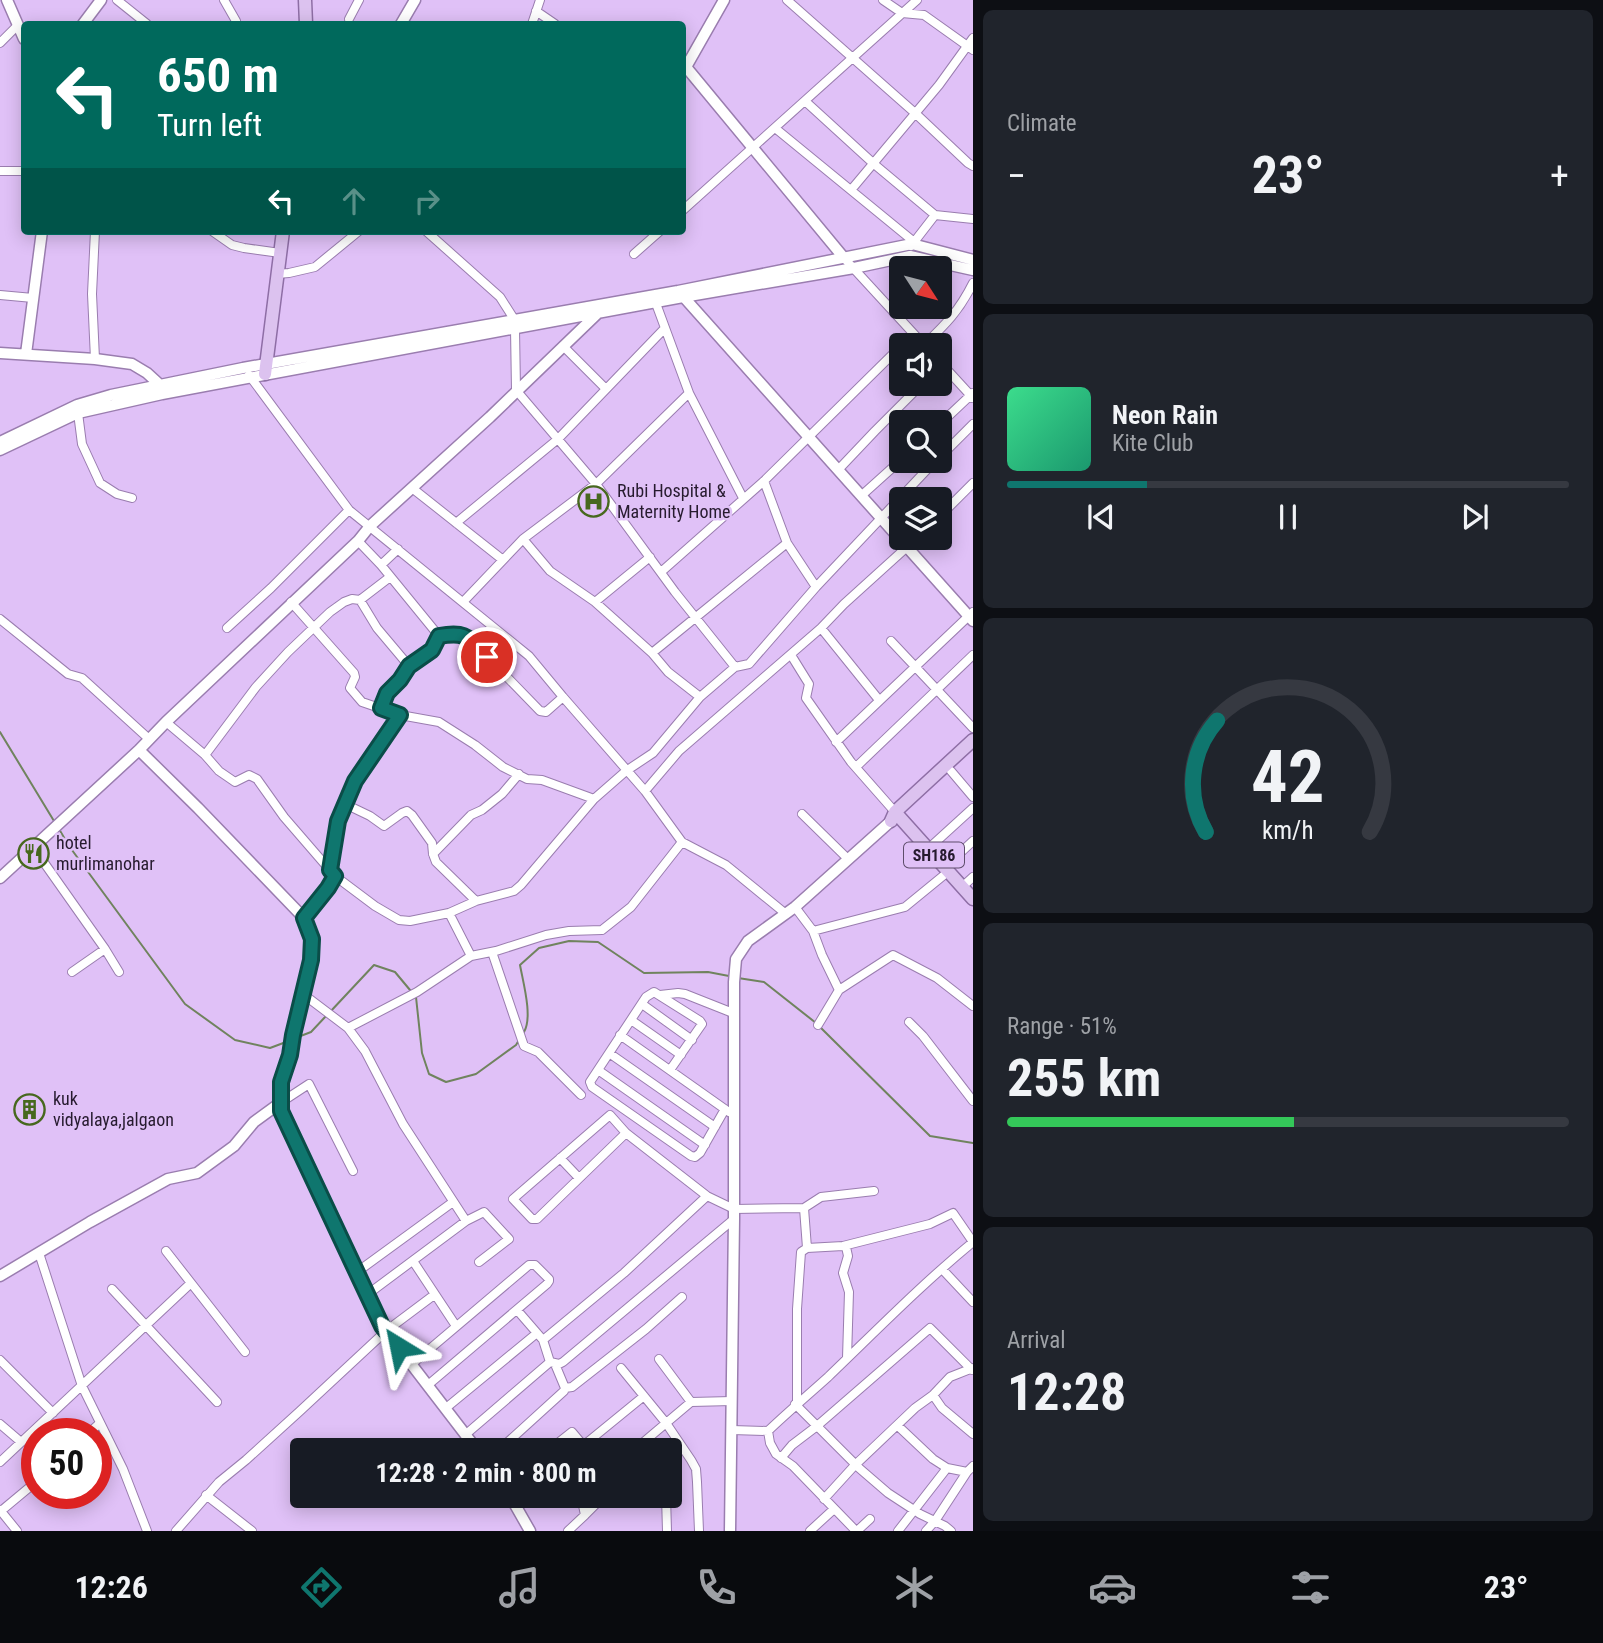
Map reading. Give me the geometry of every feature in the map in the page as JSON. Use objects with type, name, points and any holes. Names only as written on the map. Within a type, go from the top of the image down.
[{"type":"main road","points":[[7,0],[21,32]]},
{"type":"main road","points":[[85,21],[101,0]]},
{"type":"main road","points":[[305,0],[306,21]]},
{"type":"main road","points":[[403,21],[415,0]]},
{"type":"main road","points":[[725,1],[686,67],[844,258]]},
{"type":"main road","points":[[26,354],[41,235]]},
{"type":"main road","points":[[265,369],[282,235]]},
{"type":"main road","points":[[680,294],[913,243],[973,260]]},
{"type":"main road","points":[[0,450],[18,437],[77,405],[514,324],[610,302],[654,298],[889,260]]},
{"type":"main road","points":[[952,265],[973,270]]},
{"type":"main road","points":[[680,294],[889,527]]},
{"type":"main road","points":[[514,324],[598,313],[654,298]]},
{"type":"main road","points":[[0,878],[139,750],[291,602],[358,541],[370,526],[490,417],[610,302]]},
{"type":"main road","points":[[0,353],[132,364],[147,373],[160,389]]},
{"type":"main road","points":[[0,442],[78,413],[160,389]]},
{"type":"main road","points":[[910,550],[972,617]]},
{"type":"main road","points":[[730,1531],[734,1214],[729,1112],[736,959],[748,941],[791,910],[895,816],[973,740]]},
{"type":"main road","points":[[139,750],[304,918],[312,939],[311,960],[290,1055],[281,1082],[281,1111],[386,1331],[469,1438]]},
{"type":"main road","name":"SH186","points":[[973,751],[895,816],[973,900]]},
{"type":"main road","points":[[0,1276],[168,1179],[197,1173],[234,1146],[254,1122],[280,1103]]},
{"type":"main road","points":[[517,1508],[530,1531]]},
{"type":"street","points":[[117,0],[143,21]]},
{"type":"street","points":[[224,0],[236,21]]},
{"type":"street","points":[[349,19],[359,0]]},
{"type":"street","points":[[533,21],[540,0]]},
{"type":"street","points":[[787,0],[973,166]]},
{"type":"street","points":[[883,0],[902,13],[924,15],[970,48]]},
{"type":"street","points":[[686,207],[917,0]]},
{"type":"street","points":[[536,12],[550,21]]},
{"type":"street","points":[[0,43],[18,24]]},
{"type":"street","points":[[851,190],[970,48],[973,38]]},
{"type":"street","points":[[805,101],[935,215],[973,219]]},
{"type":"street","points":[[775,128],[913,243]]},
{"type":"street","points":[[0,171],[21,171]]},
{"type":"street","points":[[910,256],[913,243],[935,215]]},
{"type":"street","points":[[95,235],[92,294],[95,359]]},
{"type":"street","points":[[218,235],[232,245],[280,253]]},
{"type":"street","points":[[277,274],[289,274],[315,267],[354,235]]},
{"type":"street","points":[[430,235],[500,297],[514,324],[516,390],[596,484],[735,667]]},
{"type":"street","points":[[634,254],[655,235]]},
{"type":"street","points":[[844,258],[914,333]]},
{"type":"street","points":[[937,333],[951,320],[973,283]]},
{"type":"street","points":[[0,295],[33,298]]},
{"type":"street","points":[[654,298],[689,393],[744,498]]},
{"type":"street","points":[[965,300],[973,308]]},
{"type":"street","points":[[456,523],[558,439],[665,328]]},
{"type":"street","points":[[563,346],[606,389]]},
{"type":"street","points":[[661,572],[764,481],[889,358]]},
{"type":"street","points":[[246,372],[349,510],[529,656],[645,791],[682,842],[726,864],[791,910],[813,931],[839,990]]},
{"type":"street","points":[[952,375],[972,395],[952,413]]},
{"type":"street","points":[[463,602],[523,539],[596,484],[689,393]]},
{"type":"street","points":[[838,470],[910,396]]},
{"type":"street","points":[[78,413],[82,444],[100,482],[117,494],[132,498]]},
{"type":"street","points":[[952,444],[973,424]]},
{"type":"street","points":[[861,496],[889,471]]},
{"type":"street","points":[[166,722],[205,755],[219,771],[235,782],[249,775],[257,779],[284,817],[332,873],[375,906],[400,920],[410,921],[449,913],[476,901],[514,891],[521,885],[594,799],[626,771],[653,753],[700,697],[735,667],[748,664],[924,473]]},
{"type":"street","points":[[764,481],[787,543],[816,587]]},
{"type":"street","points":[[952,504],[973,483]]},
{"type":"street","points":[[412,488],[503,560]]},
{"type":"street","points":[[227,628],[349,510]]},
{"type":"street","points":[[523,539],[550,571],[595,601],[652,653],[668,672],[700,697]]},
{"type":"street","points":[[358,541],[439,636]]},
{"type":"street","points":[[652,653],[787,543]]},
{"type":"street","points":[[381,565],[398,549]]},
{"type":"street","points":[[645,791],[679,751],[791,655],[904,550]]},
{"type":"street","points":[[595,601],[650,557]]},
{"type":"street","points":[[205,755],[256,687],[313,628],[344,602],[360,600],[390,577]]},
{"type":"street","points":[[360,600],[377,628],[409,666]]},
{"type":"street","points":[[291,602],[354,673],[350,688],[362,702],[400,715],[439,722],[503,767],[527,779],[542,780],[594,799]]},
{"type":"street","points":[[836,742],[972,617]]},
{"type":"street","points":[[0,619],[68,674],[82,678],[149,739]]},
{"type":"street","points":[[821,628],[879,700]]},
{"type":"street","points":[[439,636],[461,634],[470,639],[540,711],[545,712],[563,698]]},
{"type":"street","points":[[381,708],[387,693],[409,666],[432,650],[439,636]]},
{"type":"street","points":[[891,641],[973,728]]},
{"type":"street","points":[[791,655],[809,684],[806,698],[836,742],[895,816]]},
{"type":"street","points":[[856,767],[973,655]]},
{"type":"street","points":[[304,918],[328,888],[338,821],[355,781],[400,715]]},
{"type":"street","points":[[951,771],[973,797]]},
{"type":"street","points":[[432,854],[471,815],[502,794],[519,774]]},
{"type":"street","points":[[345,804],[384,825],[407,811],[432,843],[432,854],[440,867],[476,901]]},
{"type":"street","points":[[928,849],[973,808]]},
{"type":"street","points":[[802,814],[848,859]]},
{"type":"street","points":[[813,931],[905,907],[973,841]]},
{"type":"street","points":[[348,1028],[417,992],[471,956],[546,935],[602,930],[631,907],[682,842]]},
{"type":"street","points":[[33,847],[119,972]]},
{"type":"street","points":[[962,887],[973,877]]},
{"type":"street","points":[[449,913],[471,956]]},
{"type":"street","points":[[72,972],[105,949]]},
{"type":"street","points":[[492,951],[524,1046],[538,1052],[581,1095]]},
{"type":"street","points":[[818,1025],[839,990],[893,955],[937,978],[973,1006]]},
{"type":"street","points":[[620,1035],[729,1112],[715,1127],[695,1157],[590,1082],[620,1035],[651,992],[660,995],[702,1024],[670,1070]]},
{"type":"street","points":[[303,994],[348,1028],[365,1051],[403,1124],[466,1222]]},
{"type":"street","points":[[660,995],[685,994],[733,1013]]},
{"type":"street","points":[[642,1004],[692,1040]]},
{"type":"street","points":[[631,1020],[681,1055]]},
{"type":"street","points":[[909,1022],[973,1101]]},
{"type":"street","points":[[609,1053],[715,1127]]},
{"type":"street","points":[[598,1070],[705,1144]]},
{"type":"street","points":[[280,1103],[309,1084],[353,1171]]},
{"type":"street","points":[[626,1133],[537,1219],[532,1219],[513,1199],[610,1115],[626,1133],[734,1214]]},
{"type":"street","points":[[560,1158],[579,1178]]},
{"type":"street","points":[[466,1434],[552,1363],[563,1362],[734,1214],[804,1208],[821,1197],[874,1191]]},
{"type":"street","points":[[446,1408],[624,1273],[707,1196]]},
{"type":"street","points":[[357,1272],[453,1202]]},
{"type":"street","points":[[804,1208],[807,1248]]},
{"type":"street","points":[[368,1294],[466,1222],[484,1212],[508,1236],[508,1241],[479,1262]]},
{"type":"street","points":[[732,1430],[768,1431],[796,1404],[826,1378],[895,1311],[973,1242],[953,1213],[930,1224],[842,1246],[807,1248],[801,1252],[796,1404],[855,1465],[888,1493],[951,1531]]},
{"type":"street","points":[[842,1246],[846,1247],[848,1256],[843,1273],[849,1292],[846,1358]]},
{"type":"street","points":[[166,1251],[245,1352]]},
{"type":"street","points":[[39,1252],[82,1387],[98,1418]]},
{"type":"street","points":[[413,1261],[456,1326]]},
{"type":"street","points":[[412,1364],[529,1265],[535,1265],[549,1279],[517,1310],[428,1385]]},
{"type":"street","points":[[942,1269],[973,1302]]},
{"type":"street","points":[[48,1418],[191,1283]]},
{"type":"street","points":[[112,1289],[217,1402]]},
{"type":"street","points":[[176,1531],[219,1482],[346,1370],[386,1331],[434,1296]]},
{"type":"street","points":[[512,1438],[565,1388],[572,1387],[646,1329],[681,1297]]},
{"type":"street","points":[[517,1310],[540,1337],[565,1388]]},
{"type":"street","points":[[781,1458],[792,1445],[930,1328],[972,1369],[950,1377],[855,1465],[824,1499]]},
{"type":"street","points":[[659,1359],[691,1402]]},
{"type":"street","points":[[0,1360],[53,1413]]},
{"type":"street","points":[[621,1368],[666,1423],[691,1460],[695,1469],[699,1531]]},
{"type":"street","points":[[933,1395],[942,1408],[973,1434]]},
{"type":"street","points":[[597,1438],[644,1396]]},
{"type":"street","points":[[649,1438],[691,1402],[732,1401]]},
{"type":"street","points":[[0,1424],[21,1441]]},
{"type":"street","points":[[898,1426],[933,1459],[947,1468],[970,1469]]},
{"type":"street","points":[[757,1430],[770,1443],[776,1454],[793,1466],[856,1531],[870,1519]]},
{"type":"street","points":[[768,1431],[770,1443]]},
{"type":"street","points":[[564,1438],[572,1432],[577,1438]]},
{"type":"street","points":[[0,1462],[21,1443]]},
{"type":"street","points":[[112,1447],[148,1531]]},
{"type":"street","points":[[898,1531],[947,1468]]},
{"type":"street","points":[[926,1531],[970,1469]]},
{"type":"street","points":[[17,1531],[0,1510],[21,1494]]},
{"type":"street","points":[[206,1495],[252,1531]]},
{"type":"street","points":[[584,1508],[586,1515]]},
{"type":"street","points":[[568,1531],[592,1508]]},
{"type":"street","points":[[666,1508],[667,1531]]},
{"type":"street","points":[[810,1531],[834,1509]]},
{"type":"waterway","points":[[0,732],[54,821]]},
{"type":"waterway","points":[[59,829],[185,1004],[235,1040],[270,1048],[286,1042]]},
{"type":"waterway","points":[[524,1032],[528,1018],[520,965],[539,948],[569,941],[598,942],[644,973],[708,972],[729,976]]},
{"type":"waterway","points":[[330,1012],[374,965],[395,972],[410,990]]},
{"type":"waterway","points":[[738,978],[764,982],[816,1023]]},
{"type":"waterway","points":[[416,997],[422,1053],[429,1074],[446,1082],[476,1074],[519,1040]]},
{"type":"waterway","points":[[298,1037],[311,1032],[326,1016]]},
{"type":"waterway","points":[[820,1027],[930,1136],[973,1143]]},
{"type":"place","name":"Rubi Hospital & Maternity Home","points":[[594,501]]},
{"type":"place","name":"hotel murlimanohar","points":[[33,853]]},
{"type":"place","name":"kuk vidyalaya,jalgaon","points":[[30,1109]]},
{"type":"route","points":[[399,1347],[382,1326],[281,1111],[281,1082],[290,1055],[311,960],[312,939],[304,918],[335,876],[330,870],[338,821],[355,781],[400,715],[381,708],[387,693],[409,666],[432,650],[439,636],[461,634],[470,639],[487,657]]}]
